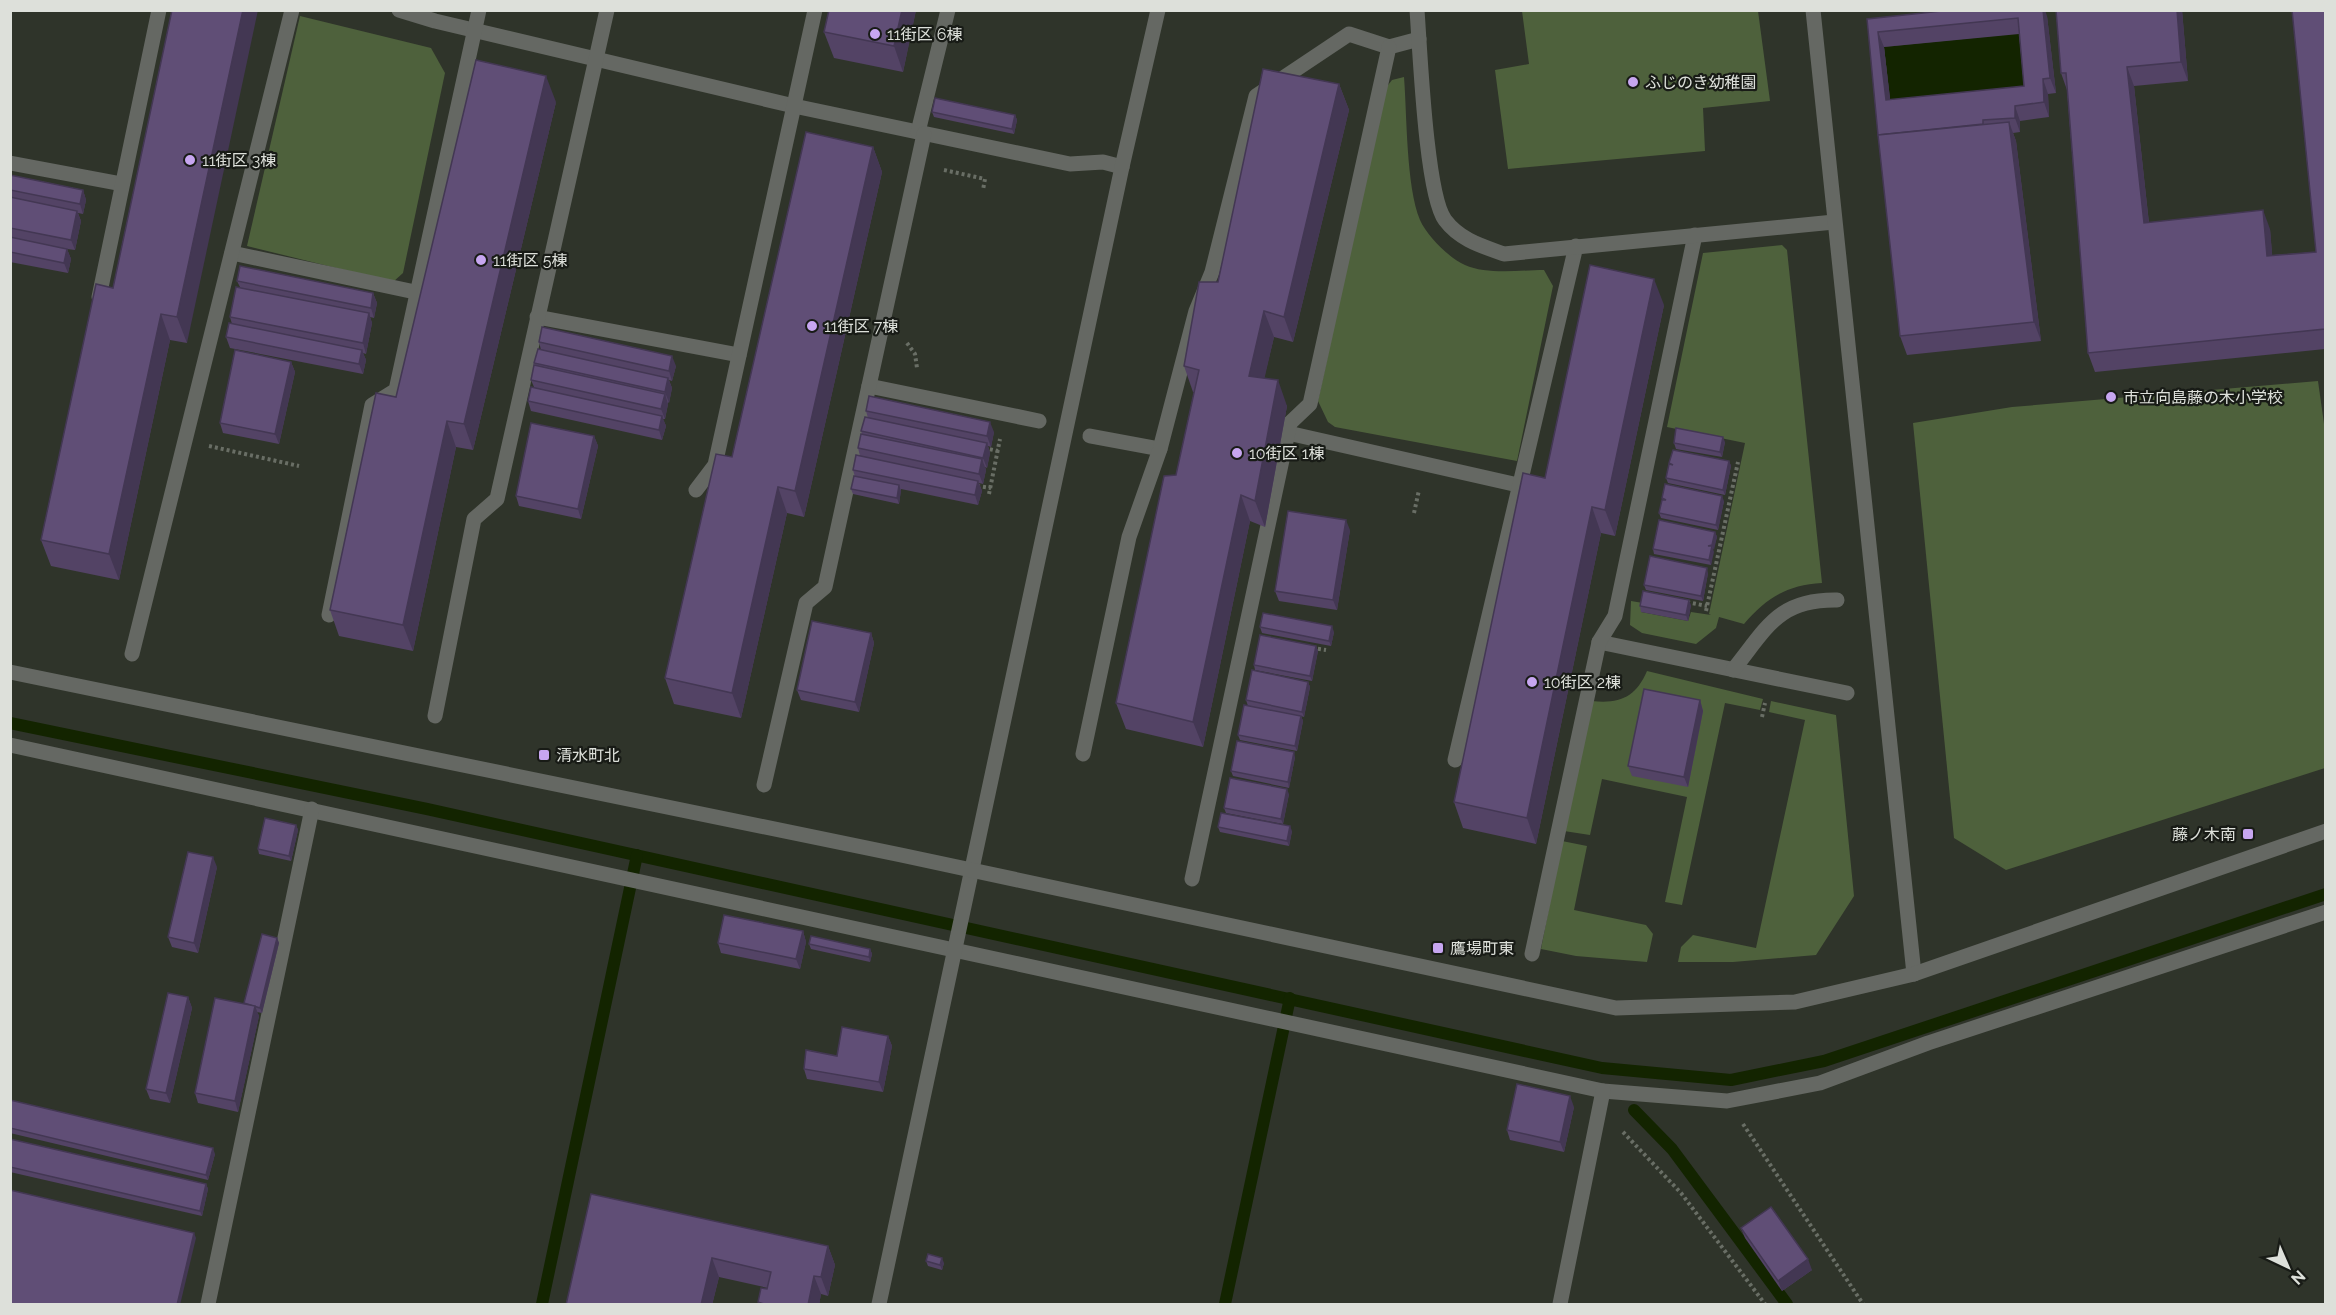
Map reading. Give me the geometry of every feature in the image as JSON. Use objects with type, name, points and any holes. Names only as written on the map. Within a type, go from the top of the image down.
[{"type":"street","points":[[99,297],[159,10]]},
{"type":"street","points":[[132,654],[292,10]]},
{"type":"street","points":[[399,10],[474,31],[794,106],[1070,164],[1103,162],[1122,167]]},
{"type":"street","points":[[329,615],[372,405],[396,390],[415,292],[478,10]]},
{"type":"street","points":[[435,716],[474,519],[496,499],[607,10]]},
{"type":"street","points":[[696,490],[715,465],[815,10]]},
{"type":"street","points":[[764,785],[806,603],[825,587],[918,164],[921,133],[948,10]]},
{"type":"street","points":[[879,1305],[1122,167],[1158,10]]},
{"type":"street","points":[[1417,10],[1433,190],[1444,220],[1468,241],[1504,254],[1834,222]]},
{"type":"street","points":[[1813,10],[1914,974]]},
{"type":"street","points":[[1083,754],[1129,537],[1160,449],[1196,310],[1212,272],[1256,96],[1348,34],[1389,47],[1419,39]]},
{"type":"street","points":[[1192,879],[1290,423],[1310,404],[1389,47]]},
{"type":"street","points":[[10,163],[122,184]]},
{"type":"street","points":[[1532,954],[1599,642],[1615,616],[1695,235]]},
{"type":"street","points":[[1455,760],[1576,246]]},
{"type":"street","points":[[232,253],[415,292]]},
{"type":"street","points":[[537,317],[739,356]]},
{"type":"street","points":[[869,386],[1040,421]]},
{"type":"street","points":[[1288,433],[1518,485]]},
{"type":"street","points":[[1090,436],[1160,449]]},
{"type":"street","points":[[1733,670],[1779,615],[1811,600],[1837,600]]},
{"type":"street","points":[[1599,642],[1847,693]]},
{"type":"street","points":[[10,672],[971,870],[1616,1008],[1795,1002],[1914,974],[2325,831]]},
{"type":"street","points":[[12,746],[647,882],[956,941],[1300,1024],[1603,1091],[1727,1101],[1821,1083],[1928,1043],[2325,912]]},
{"type":"street","points":[[208,1305],[312,809]]},
{"type":"street","points":[[1560,1305],[1603,1091]]},
{"type":"path","points":[[918,164],[985,179],[983,190]]},
{"type":"path","points":[[881,331],[908,343],[915,354],[917,369],[913,395]]},
{"type":"path","points":[[990,494],[1004,414]]},
{"type":"path","points":[[184,441],[299,466]]},
{"type":"path","points":[[975,446],[998,450]]},
{"type":"path","points":[[1685,601],[1707,608],[1737,463],[1726,462]]},
{"type":"path","points":[[968,484],[991,488]]},
{"type":"path","points":[[1719,497],[1730,499]]},
{"type":"path","points":[[1712,532],[1723,534]]},
{"type":"path","points":[[1704,568],[1715,570]]},
{"type":"path","points":[[1303,646],[1326,650]]},
{"type":"path","points":[[1727,1101],[1863,1305]]},
{"type":"path","points":[[1601,1109],[1682,1193],[1765,1305]]},
{"type":"shaded area","name":"ふじのき幼稚園","points":[[1522,11],[1758,11],[1770,101],[1703,108],[1705,151],[1508,169],[1495,70],[1529,64]]},
{"type":"shaded area","points":[[300,16],[431,48],[445,73],[403,273],[393,282],[247,246]]},
{"type":"shaded area","points":[[2023,33],[2029,101],[1892,115],[1884,47]]},
{"type":"shaded area","points":[[1404,77],[1412,189],[1420,220],[1428,233],[1446,252],[1465,265],[1493,271],[1544,270],[1553,286],[1517,461],[1335,427],[1328,422],[1318,401],[1385,89],[1392,80]]},
{"type":"shaded area","points":[[1782,245],[1787,250],[1822,583],[1798,587],[1778,594],[1744,624],[1719,617],[1716,628],[1696,644],[1642,633],[1630,625],[1631,601],[1643,603],[1641,612],[1688,621],[1691,612],[1711,615],[1709,614],[1745,443],[1667,427],[1703,253]]},
{"type":"shaded area","points":[[2318,381],[2326,438],[2325,768],[2006,870],[1954,838],[1913,423],[2012,407]]},
{"type":"shaded area","points":[[1647,671],[1763,699],[1760,710],[1725,703],[1682,905],[1665,902],[1687,797],[1602,779],[1590,835],[1564,831],[1592,701],[1611,701],[1626,697],[1638,687]]},
{"type":"shaded area","points":[[1771,701],[1836,715],[1854,896],[1816,955],[1733,962],[1678,962],[1681,947],[1693,935],[1756,948],[1805,720],[1769,712]]},
{"type":"shaded area","points":[[1562,841],[1587,846],[1574,910],[1646,925],[1653,934],[1647,962],[1576,956],[1541,949]]},
{"type":"building","name":"11街区 3棟","points":[[172,10],[243,10],[177,317],[161,314],[109,554],[41,540],[96,284],[113,288]]},
{"type":"building","points":[[829,10],[902,10],[894,46],[824,32]]},
{"type":"building","points":[[1951,10],[2043,10],[2050,78],[2043,79],[2044,102],[2015,106],[2015,118],[1983,120],[1983,124],[1878,135],[1867,19]],"holes":[[[2018,18],[2024,86],[1886,100],[1878,32]]]},
{"type":"building","points":[[2056,10],[2177,10],[2181,62],[2127,67],[2144,223],[2263,210],[2267,256],[2316,252],[2292,10],[2325,10],[2325,329],[2088,353],[2066,73],[2061,73]]},
{"type":"building","name":"11街区 5棟","points":[[476,60],[546,76],[464,424],[447,421],[403,625],[330,610],[376,393],[396,397]]},
{"type":"building","name":"10街区 1棟","points":[[1263,69],[1339,84],[1284,317],[1264,311],[1249,376],[1278,380],[1255,501],[1241,495],[1193,722],[1116,703],[1164,476],[1176,475],[1199,370],[1184,366],[1199,282],[1218,282]]},
{"type":"building","points":[[935,98],[1015,115],[1012,129],[932,112]]},
{"type":"building","points":[[2009,122],[2034,322],[1900,336],[1878,135]]},
{"type":"building","name":"11街区 7棟","points":[[806,132],[873,147],[795,491],[778,487],[732,693],[665,678],[716,454],[732,457]]},
{"type":"building","points":[[10,175],[83,190],[80,204],[10,190]]},
{"type":"building","points":[[10,197],[77,211],[71,240],[10,228]]},
{"type":"building","points":[[10,237],[67,249],[64,263],[10,252]]},
{"type":"building","name":"10街区 2棟","points":[[1590,265],[1654,279],[1605,510],[1592,507],[1527,818],[1454,802],[1523,473],[1545,478]]},
{"type":"building","points":[[240,266],[373,293],[371,308],[237,281]]},
{"type":"building","points":[[236,287],[369,313],[363,343],[230,317]]},
{"type":"building","points":[[229,323],[362,350],[359,364],[226,337]]},
{"type":"building","points":[[542,327],[672,356],[669,371],[539,342]]},
{"type":"building","points":[[538,349],[668,378],[665,392],[534,363]]},
{"type":"building","points":[[235,350],[291,362],[275,434],[220,423]]},
{"type":"building","points":[[534,365],[665,394],[661,409],[531,380]]},
{"type":"building","points":[[531,387],[662,416],[659,430],[528,401]]},
{"type":"building","points":[[869,396],[990,422],[987,436],[866,411]]},
{"type":"building","points":[[865,417],[987,443],[983,458],[861,431]]},
{"type":"building","points":[[531,423],[594,436],[578,509],[516,496]]},
{"type":"building","points":[[1676,428],[1723,437],[1720,452],[1674,443]]},
{"type":"building","points":[[861,434],[982,459],[979,474],[858,448]]},
{"type":"building","points":[[1673,450],[1729,461],[1723,490],[1666,478],[1669,464],[1673,465],[1669,463]]},
{"type":"building","points":[[856,455],[978,481],[975,495],[853,470]]},
{"type":"building","points":[[854,476],[899,485],[897,498],[851,489]]},
{"type":"building","points":[[1665,484],[1722,496],[1716,525],[1659,513],[1662,500],[1666,500],[1662,498]]},
{"type":"building","points":[[1288,511],[1346,520],[1333,600],[1275,591]]},
{"type":"building","points":[[1659,520],[1715,532],[1712,545],[1708,546],[1712,546],[1709,560],[1653,549]]},
{"type":"building","points":[[1650,556],[1707,568],[1701,596],[1644,585]]},
{"type":"building","points":[[1643,591],[1689,600],[1686,615],[1640,606]]},
{"type":"building","points":[[1263,613],[1332,626],[1329,641],[1260,627]]},
{"type":"building","points":[[812,621],[871,633],[855,702],[797,690]]},
{"type":"building","points":[[1260,635],[1316,646],[1310,676],[1254,665]]},
{"type":"building","points":[[1252,670],[1308,682],[1302,712],[1246,700]]},
{"type":"building","points":[[1644,689],[1700,700],[1684,777],[1628,766]]},
{"type":"building","points":[[1244,705],[1301,716],[1295,746],[1238,735]]},
{"type":"building","points":[[1237,741],[1294,752],[1288,782],[1231,771]]},
{"type":"building","points":[[1230,778],[1287,789],[1281,819],[1224,808]]},
{"type":"building","points":[[1221,813],[1290,826],[1287,841],[1218,827]]},
{"type":"building","points":[[265,818],[296,825],[289,856],[258,849]]},
{"type":"building","points":[[188,852],[213,857],[194,943],[168,937]]},
{"type":"building","points":[[724,915],[803,931],[796,959],[718,943]]},
{"type":"building","points":[[262,934],[277,938],[260,1008],[244,1003]]},
{"type":"building","points":[[811,936],[870,949],[869,957],[809,944]]},
{"type":"building","points":[[168,993],[188,997],[166,1093],[146,1089]]},
{"type":"building","points":[[215,998],[255,1006],[235,1101],[195,1093]]},
{"type":"building","points":[[842,1027],[888,1036],[879,1082],[804,1069],[806,1050],[837,1056]]},
{"type":"building","points":[[1517,1084],[1570,1096],[1560,1142],[1507,1130]]},
{"type":"building","points":[[10,1100],[213,1148],[206,1175],[10,1128]]},
{"type":"building","points":[[10,1139],[206,1184],[200,1211],[10,1167]]},
{"type":"building","points":[[10,1190],[194,1233],[177,1305],[10,1305]]},
{"type":"building","points":[[591,1194],[828,1246],[821,1277],[814,1276],[808,1305],[767,1305],[758,1302],[761,1288],[767,1289],[771,1272],[712,1258],[701,1305],[566,1305]]},
{"type":"building","points":[[1771,1207],[1808,1259],[1778,1281],[1741,1228]]},
{"type":"building","points":[[928,1254],[942,1258],[940,1265],[926,1261]]},
{"type":"waterway","points":[[10,723],[427,809],[1602,1068],[1731,1080],[1824,1061],[2326,894]]},
{"type":"waterway","points":[[542,1304],[637,855]]},
{"type":"waterway","points":[[1225,1304],[1290,998]]},
{"type":"waterway","points":[[1634,1110],[1672,1149],[1787,1304]]},
{"type":"place","name":"11街区 6棟","points":[[875,34]]},
{"type":"place","name":"ふじのき幼稚園","points":[[1633,82]]},
{"type":"place","name":"11街区 3棟","points":[[190,160]]},
{"type":"place","name":"11街区 5棟","points":[[481,260]]},
{"type":"place","name":"11街区 7棟","points":[[812,326]]},
{"type":"place","name":"市立向島藤の木小学校","points":[[2111,397]]},
{"type":"place","name":"10街区 1棟","points":[[1237,453]]},
{"type":"place","name":"10街区 2棟","points":[[1532,682]]},
{"type":"place","name":"清水町北","points":[[544,755]]},
{"type":"place","name":"藤ノ木南","points":[[2248,834]]},
{"type":"place","name":"鷹場町東","points":[[1438,948]]}]
